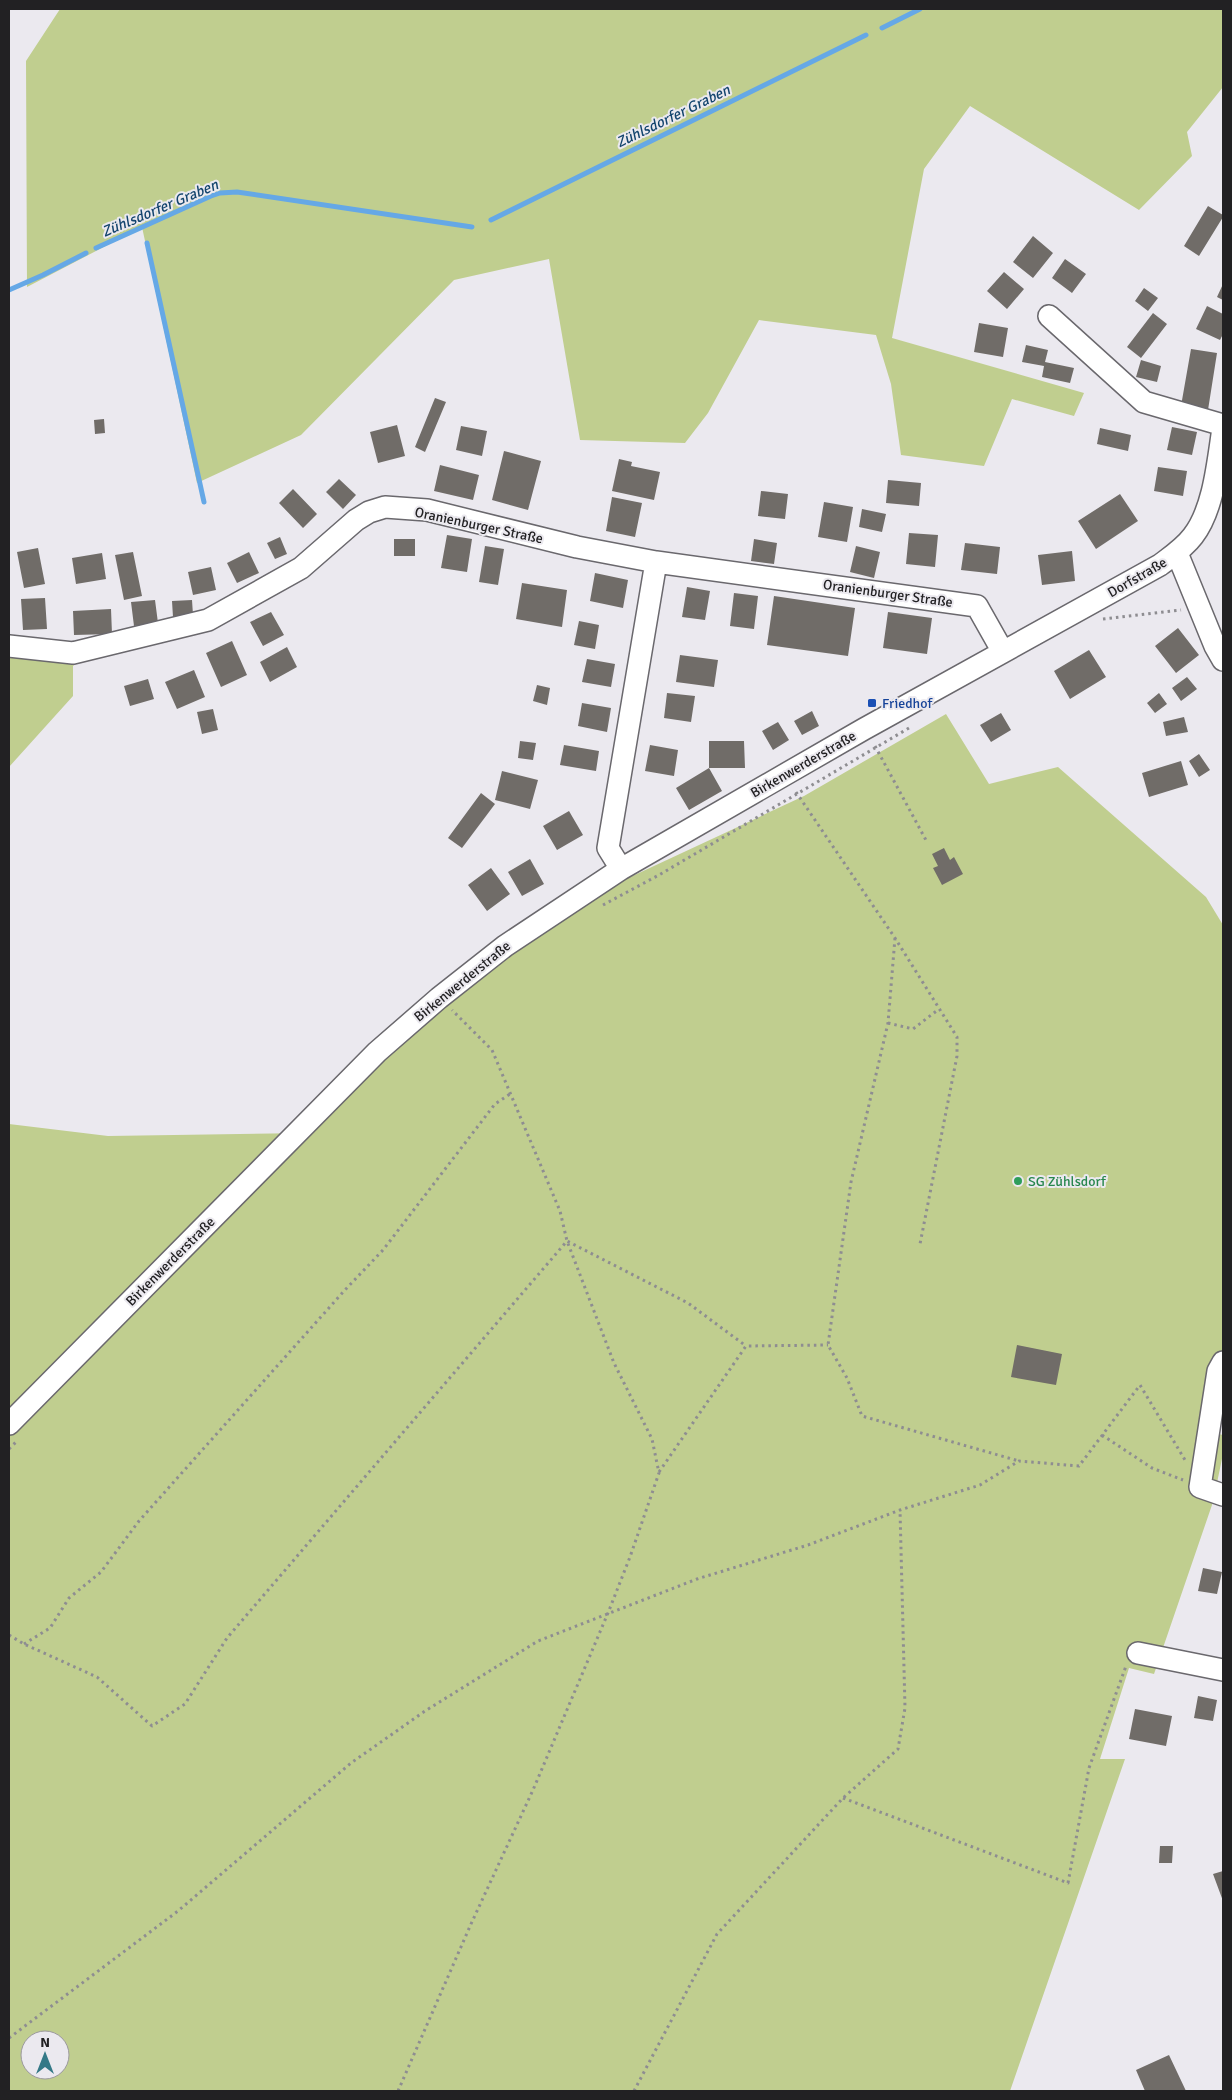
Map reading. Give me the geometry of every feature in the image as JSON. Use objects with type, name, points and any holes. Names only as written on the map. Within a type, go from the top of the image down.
[{"type":"street","points":[[1049,316],[1144,402],[1223,427]]},
{"type":"street","name":"Dorfstraße","points":[[1003,652],[1160,565],[1177,553],[1194,536],[1204,515],[1213,487],[1223,427]]},
{"type":"street","name":"Oranienburger Straße","points":[[9,646],[73,653],[208,620],[300,568],[356,520],[369,512],[385,507],[427,510],[577,547],[656,562],[977,606],[1003,652]]},
{"type":"street","points":[[1177,553],[1215,646],[1223,660]]},
{"type":"street","points":[[621,869],[608,848],[656,562]]},
{"type":"street","name":"Birkenwerderstraße","points":[[16,1430],[377,1052],[439,998],[505,946],[621,869],[864,729],[1003,652]]},
{"type":"street","points":[[1223,1362],[1218,1371],[1200,1487],[1223,1495]]},
{"type":"street","points":[[1138,1652],[1223,1670]]},
{"type":"path","points":[[1098,619],[1199,608]]},
{"type":"path","points":[[864,729],[927,842]]},
{"type":"path","points":[[785,775],[895,938],[957,1037],[958,1056],[920,1244]]},
{"type":"path","points":[[602,906],[797,794]]},
{"type":"path","points":[[895,938],[888,1023],[851,1182],[828,1345],[847,1378],[862,1416],[1019,1461],[1079,1466],[1140,1385],[1185,1461]]},
{"type":"path","points":[[439,998],[492,1050],[560,1211],[567,1241],[614,1363],[652,1438],[659,1472]]},
{"type":"path","points":[[888,1023],[913,1029],[939,1010]]},
{"type":"path","points":[[24,1644],[50,1628],[69,1598],[101,1572],[139,1521],[344,1291],[383,1250],[494,1104],[510,1094]]},
{"type":"path","points":[[567,1241],[688,1303],[746,1346],[828,1345]]},
{"type":"path","points":[[9,1635],[24,1644],[97,1677],[152,1726],[185,1704],[227,1638],[567,1241]]},
{"type":"path","points":[[398,2091],[471,1924],[533,1790],[608,1613],[630,1557],[659,1472],[746,1346]]},
{"type":"path","points":[[9,1449],[16,1430]]},
{"type":"path","points":[[1102,1435],[1152,1468],[1200,1487]]},
{"type":"path","points":[[9,2038],[178,1911],[351,1763],[425,1711],[538,1641],[697,1579],[808,1545],[900,1510],[980,1485],[1019,1461]]},
{"type":"path","points":[[634,2091],[717,1934],[843,1798],[898,1749],[905,1708],[900,1510]]},
{"type":"path","points":[[843,1798],[1068,1883],[1088,1768],[1129,1657],[1138,1652]]},
{"type":"green space","points":[[60,9],[1223,9],[1223,87],[1187,132],[1192,156],[1139,210],[970,106],[924,169],[892,338],[1084,393],[1074,416],[1012,399],[984,466],[901,455],[891,384],[876,335],[759,320],[708,413],[685,443],[580,440],[549,259],[454,280],[301,435],[197,483],[142,227],[27,287],[26,61]]},
{"type":"green space","points":[[9,642],[89,654],[73,666],[73,696],[9,767]]},
{"type":"green space","points":[[946,714],[989,784],[1058,767],[1206,897],[1223,925],[1223,1367],[1214,1433],[1223,1435],[1223,1454],[1213,1502],[1154,1674],[1129,1668],[1100,1759],[1125,1759],[1010,2091],[9,2091],[9,1124],[108,1136],[308,1133],[448,1000],[502,958],[611,886],[804,796]]},
{"type":"building","points":[[1208,206],[1223,215],[1223,217],[1199,256],[1184,246]]},
{"type":"building","points":[[1033,236],[1053,253],[1033,278],[1013,262]]},
{"type":"building","points":[[1065,259],[1086,274],[1072,293],[1052,278]]},
{"type":"building","points":[[1004,272],[1024,289],[1007,309],[987,291]]},
{"type":"building","points":[[1223,284],[1223,300],[1217,297]]},
{"type":"building","points":[[1144,288],[1158,298],[1148,311],[1135,301]]},
{"type":"building","points":[[1207,306],[1223,314],[1223,334],[1220,340],[1196,329]]},
{"type":"building","points":[[1153,313],[1167,324],[1141,358],[1127,347]]},
{"type":"building","points":[[979,323],[1008,328],[1003,357],[974,352]]},
{"type":"building","points":[[1026,345],[1048,350],[1045,362],[1074,368],[1070,383],[1042,377],[1044,366],[1022,362]]},
{"type":"building","points":[[1191,349],[1217,353],[1208,410],[1181,406]]},
{"type":"building","points":[[1141,360],[1161,366],[1157,382],[1136,377]]},
{"type":"building","points":[[435,398],[446,402],[425,452],[415,447]]},
{"type":"building","points":[[104,419],[105,433],[95,434],[94,420]]},
{"type":"building","points":[[397,425],[405,456],[378,463],[370,432]]},
{"type":"building","points":[[461,426],[487,431],[482,456],[456,450]]},
{"type":"building","points":[[1172,427],[1197,432],[1192,455],[1167,450]]},
{"type":"building","points":[[1100,428],[1131,435],[1128,451],[1097,444]]},
{"type":"building","points":[[504,451],[541,461],[528,510],[492,500]]},
{"type":"building","points":[[619,459],[632,462],[631,466],[660,472],[654,500],[612,491]]},
{"type":"building","points":[[440,465],[479,475],[473,500],[434,491]]},
{"type":"building","points":[[1158,467],[1187,471],[1183,496],[1154,491]]},
{"type":"building","points":[[339,479],[356,495],[343,509],[326,492]]},
{"type":"building","points":[[888,480],[921,483],[919,506],[886,503]]},
{"type":"building","points":[[293,489],[317,514],[303,528],[279,503]]},
{"type":"building","points":[[761,491],[788,494],[785,519],[758,516]]},
{"type":"building","points":[[1120,494],[1138,521],[1096,549],[1078,521]]},
{"type":"building","points":[[612,497],[642,503],[635,537],[606,531]]},
{"type":"building","points":[[824,502],[853,507],[847,542],[818,537]]},
{"type":"building","points":[[862,509],[886,514],[882,532],[859,527]]},
{"type":"building","points":[[909,533],[938,535],[935,567],[906,564]]},
{"type":"building","points":[[447,535],[472,539],[467,572],[441,568]]},
{"type":"building","points":[[280,537],[287,554],[275,559],[267,543]]},
{"type":"building","points":[[394,539],[415,539],[415,556],[394,556]]},
{"type":"building","points":[[754,539],[777,543],[774,564],[751,561]]},
{"type":"building","points":[[965,543],[1000,547],[997,574],[961,570]]},
{"type":"building","points":[[485,546],[504,549],[498,585],[479,582]]},
{"type":"building","points":[[856,546],[880,552],[874,578],[850,572]]},
{"type":"building","points":[[38,548],[45,584],[24,588],[17,552]]},
{"type":"building","points":[[1072,551],[1075,581],[1042,585],[1038,555]]},
{"type":"building","points":[[133,552],[142,596],[124,600],[115,555]]},
{"type":"building","points":[[249,552],[259,573],[237,583],[227,563]]},
{"type":"building","points":[[102,553],[106,579],[76,584],[72,558]]},
{"type":"building","points":[[211,567],[216,590],[193,595],[188,572]]},
{"type":"building","points":[[595,573],[628,580],[623,608],[590,601]]},
{"type":"building","points":[[522,583],[567,590],[562,627],[516,619]]},
{"type":"building","points":[[687,587],[710,591],[705,620],[682,617]]},
{"type":"building","points":[[734,593],[758,596],[754,629],[730,626]]},
{"type":"building","points":[[774,596],[855,608],[848,656],[767,645]]},
{"type":"building","points":[[45,598],[47,629],[23,630],[21,599]]},
{"type":"building","points":[[155,600],[158,623],[134,626],[131,602]]},
{"type":"building","points":[[192,600],[193,615],[173,617],[172,601]]},
{"type":"building","points":[[111,609],[112,634],[74,635],[73,611]]},
{"type":"building","points":[[271,612],[284,635],[263,646],[250,622]]},
{"type":"building","points":[[888,612],[932,618],[927,654],[883,648]]},
{"type":"building","points":[[579,621],[599,625],[595,649],[574,645]]},
{"type":"building","points":[[1178,628],[1199,655],[1176,673],[1155,646]]},
{"type":"building","points":[[232,641],[247,675],[221,687],[206,653]]},
{"type":"building","points":[[287,647],[297,667],[270,682],[260,662]]},
{"type":"building","points":[[1089,650],[1106,677],[1070,699],[1054,671]]},
{"type":"building","points":[[680,655],[718,660],[714,687],[676,682]]},
{"type":"building","points":[[587,659],[615,664],[611,687],[582,682]]},
{"type":"building","points":[[194,670],[205,697],[177,709],[165,682]]},
{"type":"building","points":[[1187,677],[1197,689],[1181,701],[1172,688]]},
{"type":"building","points":[[148,679],[154,699],[130,706],[124,686]]},
{"type":"building","points":[[537,685],[550,688],[547,705],[533,701]]},
{"type":"building","points":[[667,693],[695,696],[691,722],[664,718]]},
{"type":"building","points":[[1159,693],[1167,704],[1155,713],[1147,703]]},
{"type":"building","points":[[582,703],[611,708],[607,732],[578,726]]},
{"type":"building","points":[[213,709],[218,730],[202,734],[197,712]]},
{"type":"building","points":[[812,711],[819,726],[802,735],[794,721]]},
{"type":"building","points":[[1001,713],[1011,730],[991,742],[980,725]]},
{"type":"building","points":[[1184,717],[1188,732],[1166,736],[1163,722]]},
{"type":"building","points":[[778,722],[789,740],[773,750],[762,731]]},
{"type":"building","points":[[520,741],[536,743],[533,760],[518,758]]},
{"type":"building","points":[[709,741],[744,741],[745,768],[709,768]]},
{"type":"building","points":[[564,745],[599,751],[596,771],[560,765]]},
{"type":"building","points":[[650,745],[678,750],[674,776],[645,771]]},
{"type":"building","points":[[1199,754],[1210,770],[1199,777],[1189,761]]},
{"type":"building","points":[[1181,761],[1188,785],[1149,797],[1142,773]]},
{"type":"building","points":[[709,768],[722,791],[689,810],[676,788]]},
{"type":"building","points":[[502,771],[538,780],[530,809],[495,800]]},
{"type":"building","points":[[481,793],[495,804],[462,848],[448,838]]},
{"type":"building","points":[[569,811],[583,835],[557,850],[543,826]]},
{"type":"building","points":[[944,848],[950,860],[954,857],[963,874],[942,885],[933,868],[938,866],[932,854]]},
{"type":"building","points":[[530,859],[544,884],[522,896],[508,872]]},
{"type":"building","points":[[491,868],[510,894],[487,911],[468,885]]},
{"type":"building","points":[[1017,1345],[1062,1354],[1056,1385],[1011,1377]]},
{"type":"building","points":[[1203,1568],[1222,1572],[1217,1594],[1198,1591]]},
{"type":"building","points":[[1198,1696],[1217,1700],[1213,1721],[1194,1718]]},
{"type":"building","points":[[1135,1709],[1172,1716],[1166,1746],[1129,1739]]},
{"type":"building","points":[[1160,1846],[1173,1846],[1172,1863],[1159,1863]]},
{"type":"building","points":[[1223,1871],[1223,1901],[1213,1874]]},
{"type":"building","points":[[1169,2055],[1186,2091],[1145,2091],[1136,2070]]},
{"type":"waterway","name":"Zühlsdorfer Graben","points":[[882,28],[920,9]]},
{"type":"waterway","name":"Zühlsdorfer Graben","points":[[491,220],[866,35]]},
{"type":"waterway","name":"Zühlsdorfer Graben","points":[[96,248],[211,196],[220,193],[237,192],[472,227]]},
{"type":"waterway","points":[[147,243],[204,502]]},
{"type":"waterway","name":"Zühlsdorfer Graben","points":[[9,290],[86,253]]},
{"type":"place","name":"Friedhof","points":[[872,703]]},
{"type":"place","name":"SG Zühlsdorf","points":[[1018,1181]]}]
